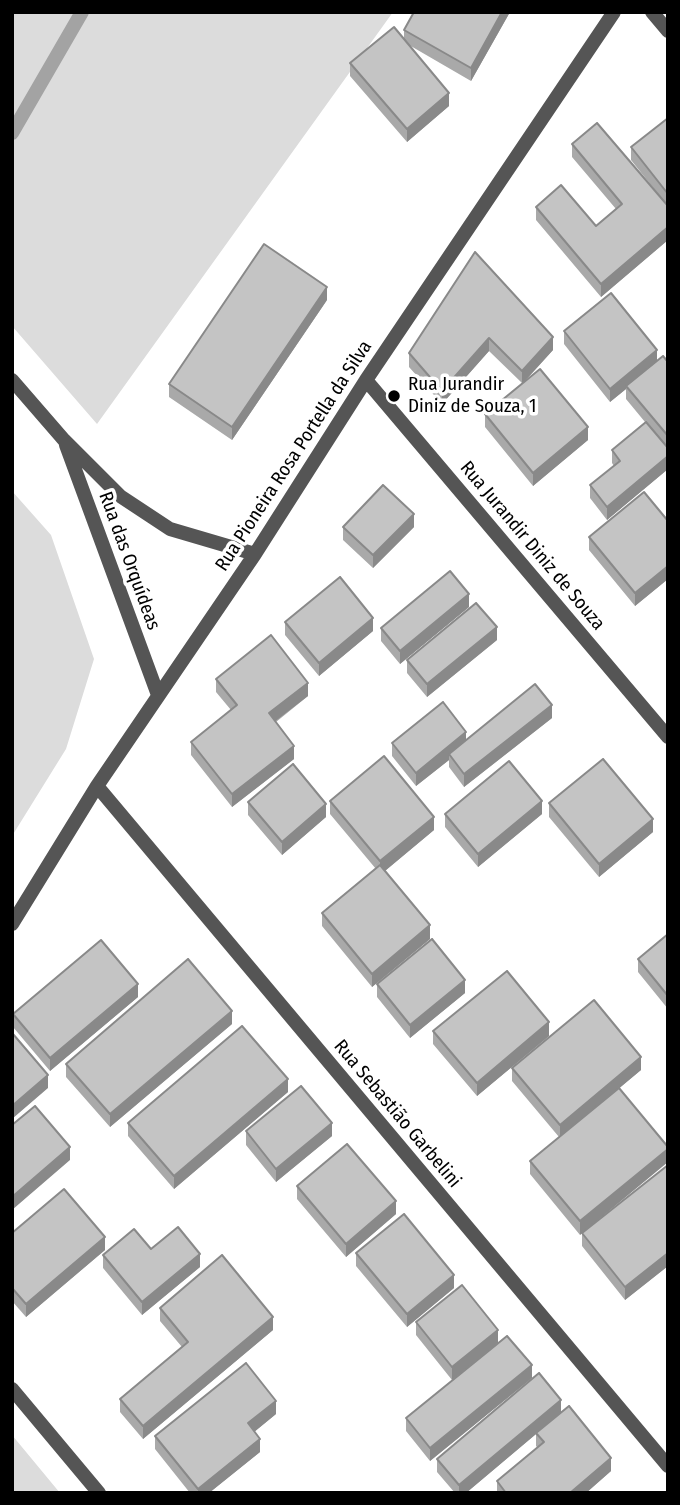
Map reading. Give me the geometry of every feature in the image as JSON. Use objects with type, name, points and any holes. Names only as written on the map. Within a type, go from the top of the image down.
[{"type":"street","name":"Rua Pioneira Rosa Portella da Silva","points":[[12,924],[97,786],[255,554],[366,380],[614,12]]},
{"type":"street","points":[[652,12],[668,31]]},
{"type":"street","name":"Rua das Orquídeas","points":[[12,380],[64,440],[120,496],[170,529],[255,554]]},
{"type":"street","name":"Rua Jurandir Diniz de Souza","points":[[366,380],[668,737]]},
{"type":"street","name":"Rua das Orquídeas","points":[[64,440],[158,695]]},
{"type":"street","name":"Rua Sebastião Garbelini","points":[[97,786],[668,1466]]},
{"type":"street","points":[[12,1389],[99,1493]]},
{"type":"shaded area","points":[[12,12],[393,12],[97,424],[12,326]]},
{"type":"shaded area","points":[[12,491],[51,535],[94,659],[66,749],[12,836]]},
{"type":"shaded area","points":[[12,1435],[60,1493],[12,1493]]},
{"type":"building","points":[[414,12],[502,12],[471,68],[404,30]]},
{"type":"building","points":[[394,27],[449,93],[407,129],[350,63]]},
{"type":"building","points":[[668,118],[668,194],[631,147]]},
{"type":"building","points":[[597,123],[668,206],[668,227],[601,284],[536,207],[561,185],[596,226],[622,204],[572,144]]},
{"type":"building","points":[[264,244],[327,287],[232,427],[169,384]]},
{"type":"building","points":[[475,252],[553,337],[522,371],[489,338],[442,391],[409,353]]},
{"type":"building","points":[[611,293],[657,350],[610,389],[564,331]]},
{"type":"building","points":[[663,356],[668,362],[668,436],[626,386]]},
{"type":"building","points":[[540,369],[588,427],[533,473],[485,414]]},
{"type":"building","points":[[646,422],[668,448],[668,456],[607,507],[590,485],[620,461],[612,450]]},
{"type":"building","points":[[383,485],[414,514],[373,555],[343,527]]},
{"type":"building","points":[[644,492],[668,521],[668,566],[635,593],[589,537]]},
{"type":"building","points":[[450,571],[469,594],[400,651],[381,628]]},
{"type":"building","points":[[340,577],[373,618],[319,663],[285,622]]},
{"type":"building","points":[[476,603],[497,627],[427,684],[407,660]]},
{"type":"building","points":[[271,635],[308,683],[269,713],[294,746],[232,794],[191,742],[237,705],[216,679]]},
{"type":"building","points":[[535,684],[552,705],[464,774],[449,754]]},
{"type":"building","points":[[443,702],[466,732],[416,773],[392,743]]},
{"type":"building","points":[[384,756],[434,817],[380,861],[330,801]]},
{"type":"building","points":[[603,759],[653,819],[599,864],[549,803]]},
{"type":"building","points":[[509,761],[542,801],[478,854],[445,814]]},
{"type":"building","points":[[293,764],[326,804],[282,842],[248,802]]},
{"type":"building","points":[[380,865],[430,925],[372,974],[322,913]]},
{"type":"building","points":[[668,934],[668,996],[638,959]]},
{"type":"building","points":[[432,939],[465,980],[410,1025],[377,984]]},
{"type":"building","points":[[101,940],[138,984],[50,1058],[13,1014]]},
{"type":"building","points":[[188,959],[232,1011],[110,1114],[66,1064]]},
{"type":"building","points":[[507,971],[549,1022],[477,1083],[433,1031]]},
{"type":"building","points":[[594,1000],[641,1057],[560,1125],[512,1068]]},
{"type":"building","points":[[242,1026],[288,1079],[174,1176],[128,1123]]},
{"type":"building","points":[[12,1035],[48,1075],[12,1106]]},
{"type":"building","points":[[301,1086],[332,1123],[276,1169],[246,1131]]},
{"type":"building","points":[[619,1088],[668,1149],[580,1221],[530,1161]]},
{"type":"building","points":[[35,1106],[70,1147],[12,1197],[12,1125]]},
{"type":"building","points":[[347,1144],[396,1201],[346,1244],[297,1186]]},
{"type":"building","points":[[668,1165],[668,1253],[625,1287],[582,1233]]},
{"type":"building","points":[[64,1189],[105,1237],[26,1304],[12,1288],[12,1233]]},
{"type":"building","points":[[404,1214],[454,1275],[407,1314],[356,1253]]},
{"type":"building","points":[[178,1227],[200,1254],[142,1302],[103,1255],[134,1229],[151,1249]]},
{"type":"building","points":[[222,1255],[273,1317],[143,1426],[120,1399],[188,1342],[160,1308]]},
{"type":"building","points":[[462,1285],[498,1330],[452,1367],[416,1322]]},
{"type":"building","points":[[507,1336],[532,1365],[430,1448],[406,1418]]},
{"type":"building","points":[[246,1363],[276,1401],[248,1423],[260,1439],[198,1489],[155,1436]]},
{"type":"building","points":[[539,1373],[561,1400],[459,1485],[437,1459]]},
{"type":"building","points":[[569,1406],[611,1458],[570,1493],[506,1493],[497,1481],[544,1442],[536,1433]]},
{"type":"waterway","points":[[12,133],[82,12]]},
{"type":"place","name":"Rua Jurandir Diniz de Souza, 1","points":[[394,396]]}]
